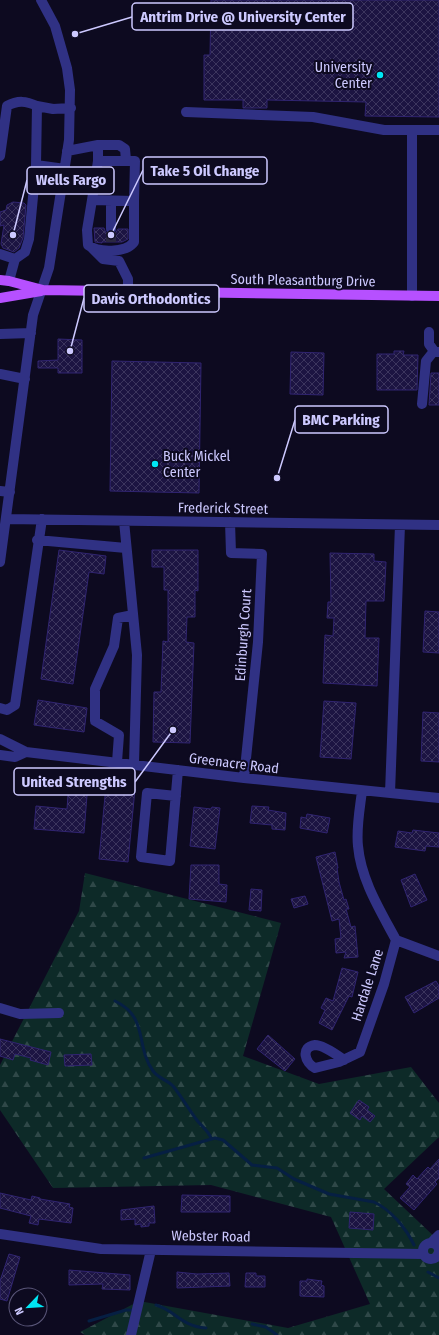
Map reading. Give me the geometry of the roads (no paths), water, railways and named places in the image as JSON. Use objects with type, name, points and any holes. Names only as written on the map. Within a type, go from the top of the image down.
[{"type":"main road","name":"South Pleasantburg Drive","points":[[5,280],[43,290],[439,296]]},
{"type":"main road","points":[[0,298],[43,290]]},
{"type":"street","points":[[0,562],[6,519],[5,492],[25,378],[33,315],[43,290],[49,268],[67,151],[71,108],[67,68],[55,26],[41,0]]},
{"type":"street","points":[[0,156],[7,106],[14,102],[26,101],[37,106],[53,109],[71,108]]},
{"type":"street","points":[[5,280],[15,259],[25,252],[29,240],[36,164],[37,106]]},
{"type":"street","points":[[186,112],[312,117],[384,130],[412,132],[439,130]]},
{"type":"street","points":[[412,132],[412,296]]},
{"type":"street","points":[[67,151],[98,145],[119,145],[125,150],[126,160]]},
{"type":"street","points":[[98,145],[98,161],[86,240],[88,245],[103,259],[119,260],[128,279],[128,292]]},
{"type":"street","points":[[92,248],[110,246],[120,251],[130,248],[134,242],[135,161],[98,161]]},
{"type":"street","points":[[36,164],[64,169]]},
{"type":"street","points":[[92,200],[134,201]]},
{"type":"street","points":[[111,201],[111,229]]},
{"type":"street","points":[[0,254],[15,259]]},
{"type":"street","points":[[422,404],[426,361],[437,352],[429,344],[429,332]]},
{"type":"street","points":[[0,334],[31,333]]},
{"type":"street","points":[[0,374],[25,378]]},
{"type":"street","name":"Frederick Street","points":[[6,519],[439,525]]},
{"type":"street","points":[[0,708],[7,710],[15,705],[42,519]]},
{"type":"street","points":[[124,521],[137,655],[134,764]]},
{"type":"street","name":"Edinburgh Court","points":[[230,522],[231,553],[262,554],[258,642],[244,778]]},
{"type":"street","points":[[390,793],[400,525]]},
{"type":"street","points":[[38,540],[126,548]]},
{"type":"street","points":[[117,762],[119,735],[95,721],[95,689],[114,646],[118,618],[133,615]]},
{"type":"street","name":"Greenacre Road","points":[[0,738],[26,752],[244,778],[439,798]]},
{"type":"street","name":"Greenacre Road","points":[[0,755],[15,756],[26,752]]},
{"type":"street","points":[[176,796],[147,793],[141,857],[170,861],[176,796],[178,770]]},
{"type":"street","name":"Hardale Lane","points":[[344,1060],[360,1052],[384,984],[396,940],[367,883],[361,862],[358,845],[362,791]]},
{"type":"street","points":[[396,940],[439,956]]},
{"type":"street","points":[[0,1008],[20,1014],[59,1014]]},
{"type":"street","name":"Webster Road","points":[[0,1234],[81,1247],[152,1250],[423,1254],[429,1259],[438,1256]]},
{"type":"street","points":[[423,1254],[425,1244],[436,1239],[438,1256]]},
{"type":"street","points":[[131,1335],[152,1250]]},
{"type":"waterway","points":[[115,1001],[126,1008],[133,1015],[140,1033],[144,1052],[153,1071],[173,1086],[211,1138]]},
{"type":"waterway","points":[[144,1158],[215,1138],[223,1140],[252,1165],[277,1168],[294,1179],[329,1194],[374,1202],[380,1205],[397,1220],[407,1232],[414,1245]]},
{"type":"waterway","points":[[428,1272],[439,1278]]},
{"type":"waterway","points":[[156,1305],[163,1307],[190,1324],[197,1327],[206,1328]]},
{"type":"waterway","points":[[89,1321],[126,1310],[131,1310]]},
{"type":"waterway","points":[[252,1324],[266,1327],[277,1335]]},
{"type":"tunnel","points":[[111,229],[111,242]]},
{"type":"place","name":"Antrim Drive @ University Center","points":[[75,34]]},
{"type":"place","name":"University Center","points":[[380,75]]},
{"type":"place","name":"Wells Fargo","points":[[13,235]]},
{"type":"place","name":"Take 5 Oil Change","points":[[111,235]]},
{"type":"place","name":"Davis Orthodontics","points":[[70,351]]},
{"type":"place","name":"Buck Mickel Center","points":[[155,464]]},
{"type":"place","name":"BMC Parking","points":[[277,478]]},
{"type":"place","name":"United Strengths","points":[[173,730]]}]
